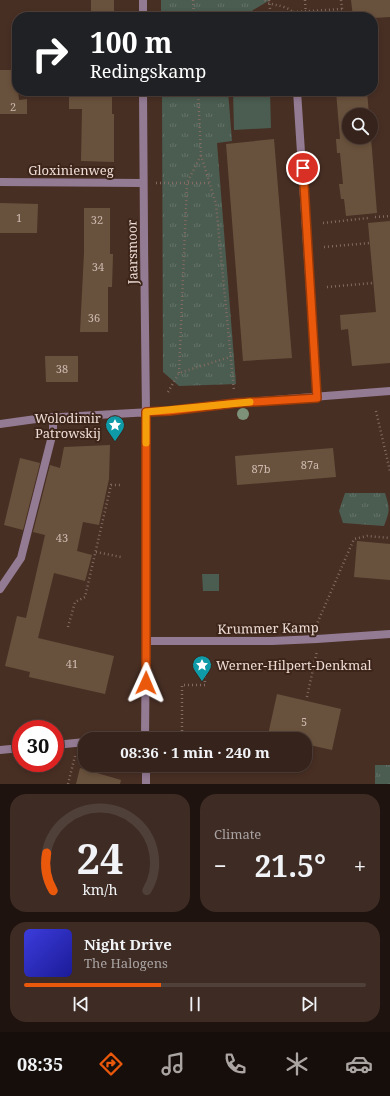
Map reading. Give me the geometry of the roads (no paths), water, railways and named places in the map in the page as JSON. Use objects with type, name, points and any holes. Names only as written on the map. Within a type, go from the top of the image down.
[{"type":"street","points":[[143,0],[143,12]]},
{"type":"street","name":"Jaarsmoor","points":[[143,96],[147,641],[145,732]]},
{"type":"street","points":[[297,96],[317,398]]},
{"type":"street","name":"Gloxinienweg","points":[[0,182],[143,183]]},
{"type":"street","points":[[0,424],[53,417],[169,411],[236,403],[390,392]]},
{"type":"street","points":[[0,589],[21,558],[53,432],[53,417]]},
{"type":"street","name":"Krummer Kamp","points":[[147,641],[272,641],[390,634]]},
{"type":"street","points":[[64,744],[78,743]]},
{"type":"street","points":[[0,750],[12,749]]},
{"type":"street","points":[[146,772],[146,784]]},
{"type":"place","name":"Wolodimir Patrowskij","points":[[115,442]]},
{"type":"place","name":"Werner-Hilpert-Denkmal","points":[[202,682]]}]
